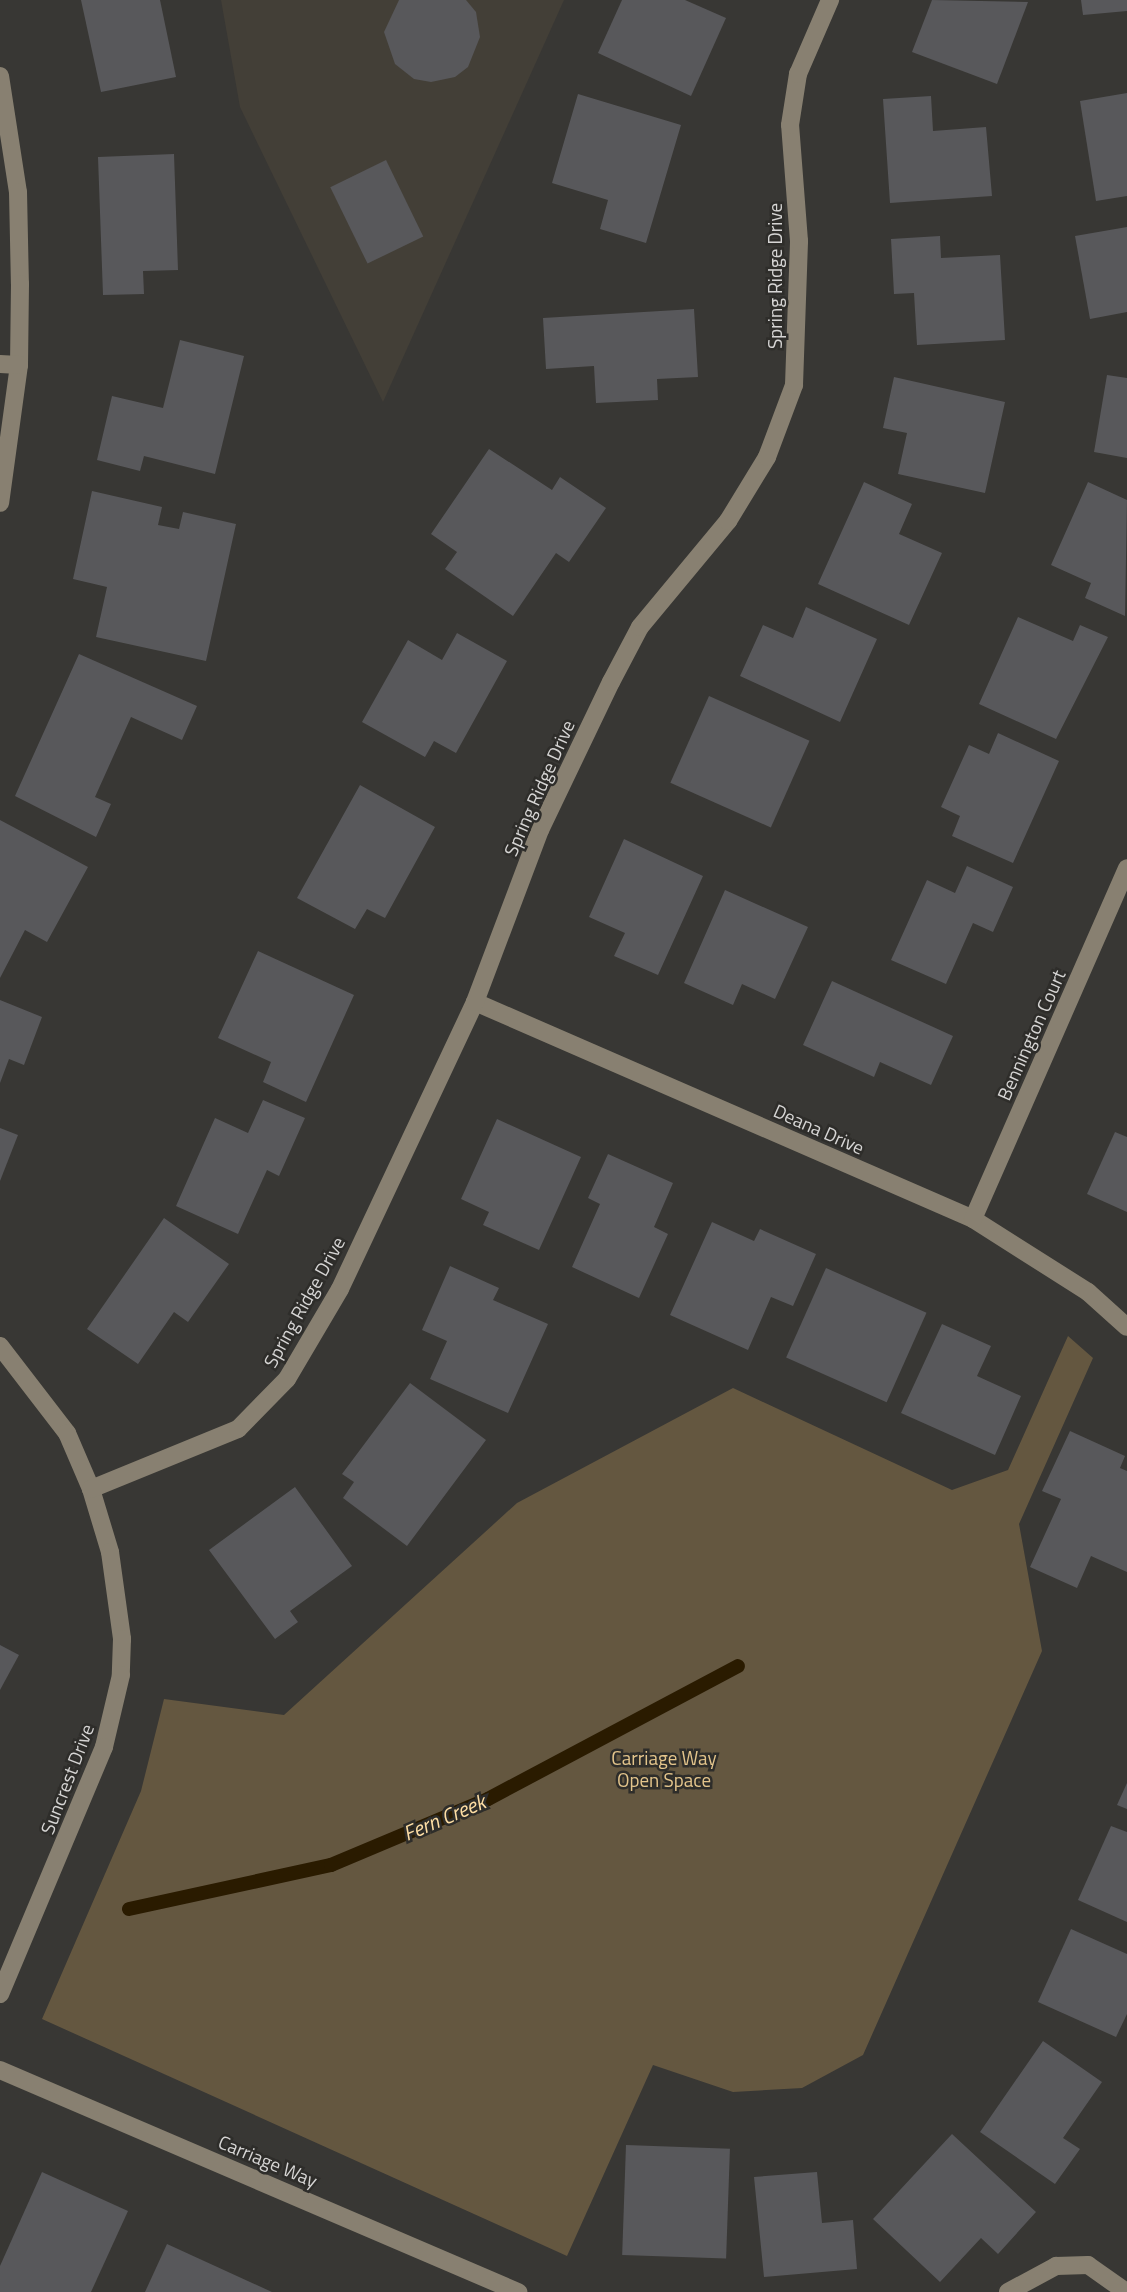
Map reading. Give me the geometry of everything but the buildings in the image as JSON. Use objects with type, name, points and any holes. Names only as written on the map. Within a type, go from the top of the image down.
[{"type":"street","name":"Spring Ridge Drive","points":[[91,1489],[238,1429],[287,1379],[340,1289],[475,1002],[540,830],[611,682],[640,627],[728,521],[767,457],[794,385],[799,240],[790,125],[798,74],[830,0]]},
{"type":"street","points":[[0,76],[18,192],[19,365],[0,503]]},
{"type":"street","points":[[0,364],[19,365]]},
{"type":"street","name":"Bennington Court","points":[[973,1219],[1127,868]]},
{"type":"street","name":"Deana Drive","points":[[475,1002],[973,1219],[1088,1292],[1127,1327]]},
{"type":"street","name":"Suncrest Drive","points":[[0,1346],[67,1433],[91,1489],[118,1595],[121,1675],[104,1747],[86,1796],[0,1994]]},
{"type":"street","name":"Carriage Way","points":[[0,2070],[518,2292]]},
{"type":"street","points":[[1008,2292],[1056,2266],[1088,2265],[1123,2288]]},
{"type":"shaded area","points":[[221,0],[564,0],[383,402],[240,107]]},
{"type":"green space","name":"Carriage Way Open Space","points":[[1068,1336],[1093,1358],[1019,1524],[1042,1651],[863,2055],[802,2088],[733,2092],[653,2065],[567,2256],[42,2019],[141,1791],[164,1699],[284,1715],[517,1503],[733,1388],[952,1490],[1008,1470]]},
{"type":"waterway","name":"Fern Creek","points":[[129,1909],[331,1865],[488,1799],[738,1666]]}]
